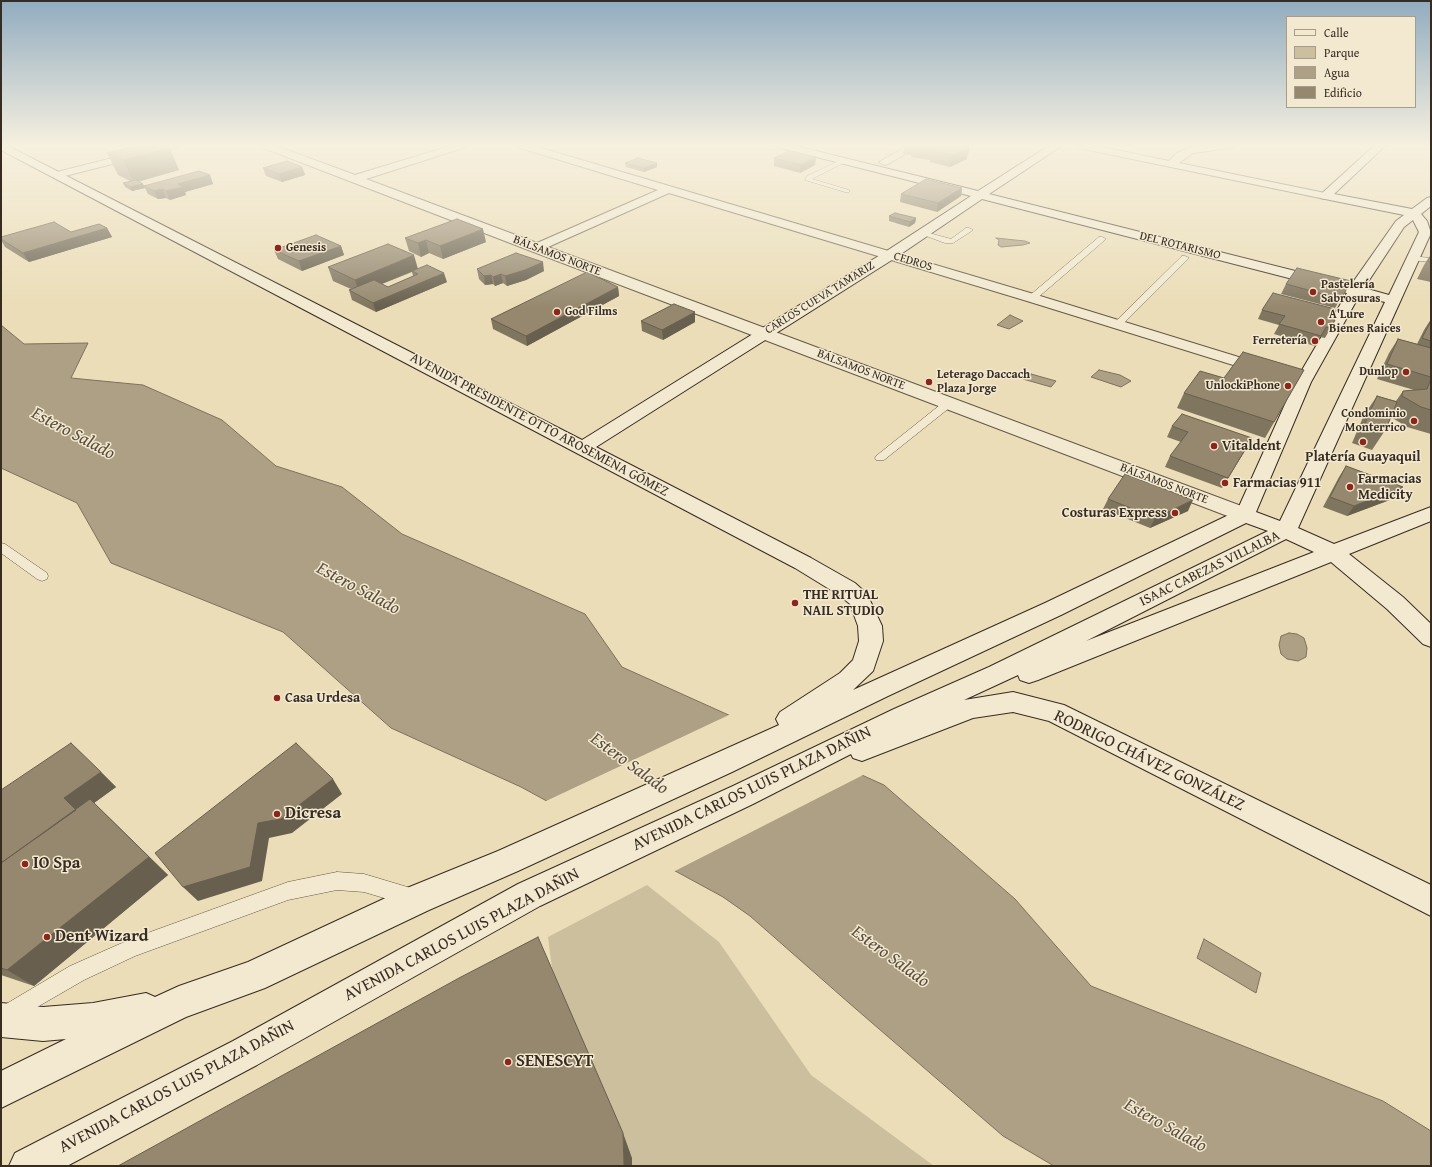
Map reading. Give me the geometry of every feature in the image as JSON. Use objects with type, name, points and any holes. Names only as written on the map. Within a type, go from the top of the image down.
[{"type":"street","name":"AVENIDA PRESIDENTE OTTO AROSEMENA GÓMEZ","points":[[104,199],[803,562],[847,589],[859,600],[870,626],[871,641],[864,664],[849,680],[722,764]]},
{"type":"street","name":"BÁLSAMOS NORTE","points":[[409,199],[1286,531],[1334,553],[1395,603],[1431,638]]},
{"type":"street","points":[[536,248],[645,199]]},
{"type":"street","name":"CEDROS","points":[[704,199],[1118,324],[1291,378]]},
{"type":"street","name":"CARLOS CUEVA TAMARIZ","points":[[582,448],[890,255],[973,199]]},
{"type":"street","name":"DEL ROTARISMO","points":[[1014,199],[1396,294]]},
{"type":"street","name":"DEL ROTARISMO","points":[[1017,199],[1307,266]]},
{"type":"street","points":[[1343,199],[1414,213]]},
{"type":"street","points":[[1,1090],[46,1066],[179,1003],[253,976],[418,899],[508,861],[722,764],[879,689],[1053,609],[1245,515],[1291,378],[1400,224],[1431,200]]},
{"type":"street","name":"ISAAC CABEZAS VILLALBA","points":[[909,723],[998,674],[1286,531],[1413,258],[1428,234],[1421,221],[1414,213]]},
{"type":"street","name":"DEL ROTARISMO","points":[[1346,275],[1358,285]]},
{"type":"street","points":[[998,674],[1026,674],[1431,514]]},
{"type":"street","name":"RODRIGO CHÁVEZ GONZÁLEZ","points":[[909,723],[971,708],[1012,702],[1055,712],[1431,901]]},
{"type":"street","name":"AVENIDA CARLOS LUIS PLAZA DAÑIN","points":[[28,1166],[246,1053],[529,895],[743,795],[909,723]]},
{"type":"street","points":[[1,1019],[43,1024],[93,1020],[179,1003]]},
{"type":"lane","points":[[922,233],[948,241],[953,240],[969,230]]},
{"type":"lane","points":[[1032,298],[1102,239]]},
{"type":"lane","points":[[1118,324],[1185,258]]},
{"type":"lane","points":[[1413,258],[1431,260]]},
{"type":"lane","points":[[880,458],[949,403]]},
{"type":"lane","points":[[1,547],[42,576]]},
{"type":"lane","points":[[1,1019],[77,973],[131,948],[288,891],[337,880],[364,883],[418,899]]},
{"type":"green space","points":[[647,885],[719,942],[811,1075],[934,1166],[632,1166],[553,976],[548,937]]},
{"type":"water","points":[[996,238],[1025,241],[1030,243],[1001,247],[998,245],[999,240]]},
{"type":"water","points":[[1010,315],[1023,321],[1009,329],[997,325]]},
{"type":"water","name":"Estero Salado","points":[[1,325],[24,344],[88,343],[71,378],[143,385],[222,420],[276,466],[342,487],[402,534],[585,614],[622,667],[884,785],[1015,899],[1091,986],[1383,1101],[1431,1131],[1431,1166],[1054,1166],[1003,1136],[750,916],[723,897],[521,787],[391,728],[283,632],[111,563],[77,503],[1,468]]},
{"type":"water","points":[[1099,370],[1120,375],[1131,381],[1121,387],[1091,377]]},
{"type":"water","points":[[1031,374],[1056,381],[1051,387],[1023,379]]},
{"type":"water","points":[[1289,633],[1297,634],[1304,638],[1307,648],[1306,657],[1298,661],[1287,659],[1281,654],[1279,645],[1281,636]]},
{"type":"water","points":[[1204,939],[1261,973],[1256,993],[1197,958]]},
{"type":"pier","points":[[731,714],[865,774],[673,872],[544,802]]},
{"type":"building","points":[[923,199],[944,199],[938,203]]},
{"type":"building","points":[[895,213],[916,218],[910,222],[889,216]]},
{"type":"building","points":[[457,219],[483,229],[440,246],[426,240],[418,243],[405,238]]},
{"type":"building","points":[[54,222],[71,232],[99,224],[107,228],[23,253],[1,239],[1,237]]},
{"type":"building","points":[[316,235],[341,246],[299,261],[274,250]]},
{"type":"building","points":[[388,244],[414,255],[355,280],[328,267]]},
{"type":"building","points":[[516,253],[543,262],[525,270],[505,276],[501,274],[493,277],[491,275],[484,276],[477,269]]},
{"type":"building","points":[[427,265],[444,273],[373,303],[349,290],[374,280],[388,287],[418,274],[412,271]]},
{"type":"building","points":[[1297,268],[1351,281],[1341,299],[1286,284]]},
{"type":"building","name":"God Films","points":[[587,272],[618,287],[526,336],[491,319]]},
{"type":"building","points":[[1273,293],[1335,309],[1329,318],[1335,320],[1331,328],[1326,327],[1321,336],[1279,324],[1285,316],[1262,310]]},
{"type":"building","points":[[674,304],[695,312],[662,330],[641,321]]},
{"type":"building","points":[[1431,321],[1431,341],[1422,338]]},
{"type":"building","points":[[1398,339],[1431,348],[1431,377],[1387,364]]},
{"type":"building","points":[[1243,352],[1304,370],[1274,422],[1184,393],[1200,371],[1224,378]]},
{"type":"building","points":[[1431,379],[1431,410],[1421,407],[1402,396],[1403,391],[1427,389]]},
{"type":"building","points":[[1377,396],[1397,402],[1386,429],[1365,423]]},
{"type":"building","points":[[1182,414],[1252,438],[1228,478],[1170,456],[1188,432],[1172,426]]},
{"type":"building","points":[[1346,466],[1403,487],[1354,506],[1330,497]]},
{"type":"building","points":[[1125,474],[1193,500],[1155,518],[1108,499]]},
{"type":"building","points":[[71,743],[101,772],[64,798],[76,810],[1,863],[1,790]]},
{"type":"building","name":"Dicresa","points":[[296,743],[333,779],[281,819],[258,823],[250,867],[183,887],[155,853]]},
{"type":"building","name":"Dent Wizard","points":[[90,799],[149,857],[7,970],[1,968],[1,863]]},
{"type":"building","points":[[538,937],[623,1133],[624,1166],[118,1166],[459,978]]},
{"type":"place","name":"Genesis","points":[[278,248]]},
{"type":"place","name":"Pastelería Sabrosuras","points":[[1313,292]]},
{"type":"place","name":"God Films","points":[[557,312]]},
{"type":"place","name":"A'Lure Bienes Raices","points":[[1321,322]]},
{"type":"place","name":"Ferretería","points":[[1315,341]]},
{"type":"place","name":"Dunlop","points":[[1406,372]]},
{"type":"place","name":"Leterago Daccach Plaza Jorge","points":[[929,382]]},
{"type":"place","name":"UnlockiPhone","points":[[1288,386]]},
{"type":"place","name":"Condominio Monterrico","points":[[1414,421]]},
{"type":"place","name":"Platería Guayaquil","points":[[1363,442]]},
{"type":"place","name":"Vitaldent","points":[[1214,446]]},
{"type":"place","name":"Farmacias 911","points":[[1225,483]]},
{"type":"place","name":"Farmacias Medicity","points":[[1350,487]]},
{"type":"place","name":"Costuras Express","points":[[1175,513]]},
{"type":"place","name":"THE RITUAL NAIL STUDIO","points":[[795,603]]},
{"type":"place","name":"Casa Urdesa","points":[[277,698]]},
{"type":"place","name":"Dicresa","points":[[277,814]]},
{"type":"place","name":"IO Spa","points":[[25,864]]},
{"type":"place","name":"Dent Wizard","points":[[47,937]]},
{"type":"place","name":"SENESCYT","points":[[508,1062]]}]
